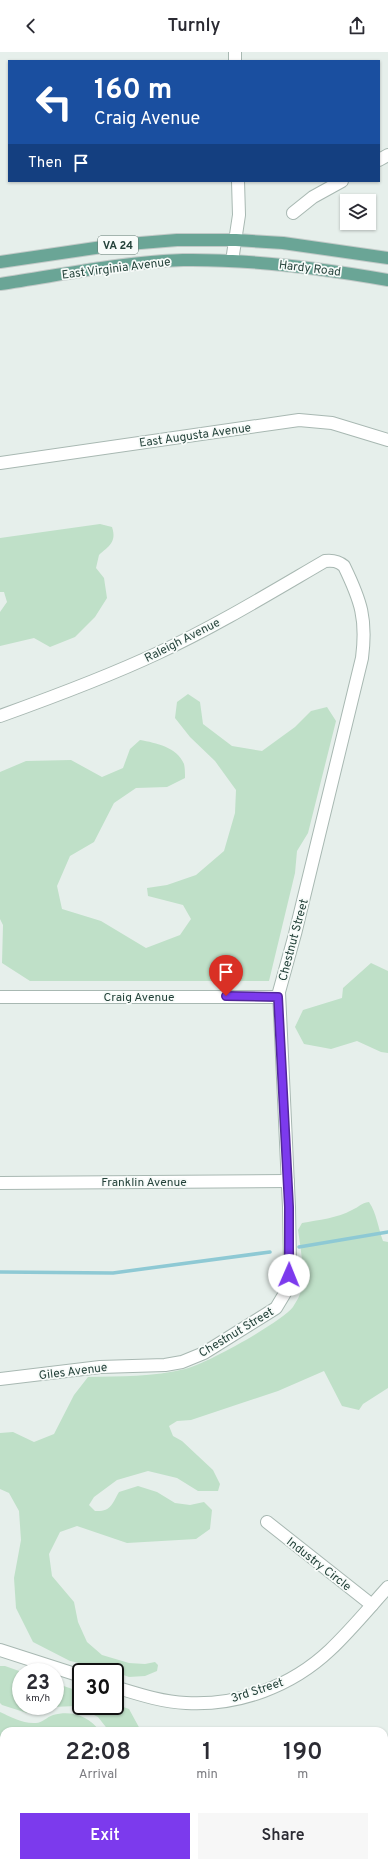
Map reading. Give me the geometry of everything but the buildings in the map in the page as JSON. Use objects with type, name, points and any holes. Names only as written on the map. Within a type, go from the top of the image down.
[{"type":"main road","name":"Hardy Road","points":[[236,240],[283,243],[388,258]]},
{"type":"main road","name":"East Virginia Avenue","points":[[0,262],[151,241],[236,240]]},
{"type":"main road","name":"East Virginia Avenue","points":[[0,284],[137,263],[183,260],[232,261]]},
{"type":"main road","name":"Hardy Road","points":[[232,261],[261,262],[388,280]]},
{"type":"street","points":[[232,261],[239,215],[238,182]]},
{"type":"street","points":[[293,213],[313,197],[340,182]]},
{"type":"street","name":"East Augusta Avenue","points":[[0,463],[299,420],[332,423],[388,440]]},
{"type":"street","name":"Raleigh Avenue","points":[[0,716],[37,703],[157,654],[248,606],[325,561],[332,560],[339,562],[344,566],[350,577]]},
{"type":"street","name":"Chestnut Street","points":[[146,1365],[165,1365],[182,1362],[198,1356],[276,1308],[282,1301],[285,1293],[289,1269],[288,1181],[278,997],[362,658],[365,635],[364,622],[361,606],[350,577]]},
{"type":"street","name":"Craig Avenue","points":[[0,997],[278,997]]},
{"type":"street","name":"Franklin Avenue","points":[[0,1183],[288,1181]]},
{"type":"street","name":"Giles Avenue","points":[[0,1379],[100,1367],[146,1365]]},
{"type":"street","name":"Industry Circle","points":[[267,1522],[372,1605]]},
{"type":"street","name":"3rd Street","points":[[124,1689],[148,1696],[186,1703],[216,1702],[251,1695],[290,1680],[313,1664],[330,1649],[388,1587]]},
{"type":"street","points":[[0,1650],[72,1673]]},
{"type":"green space","points":[[100,524],[112,527],[113,540],[99,555],[96,568],[104,578],[107,598],[95,617],[75,637],[50,647],[34,638],[0,646],[0,612],[7,602],[4,592],[0,592],[0,538]]},
{"type":"green space","points":[[188,694],[200,702],[203,724],[232,746],[262,751],[295,727],[311,711],[327,707],[336,721],[308,833],[297,851],[295,873],[269,981],[30,981],[2,963],[3,925],[0,919],[0,772],[26,761],[71,760],[102,777],[123,768],[130,749],[140,740],[165,747],[181,758],[185,769],[185,778],[167,787],[136,788],[114,803],[94,842],[70,856],[57,886],[62,909],[101,921],[146,948],[180,935],[191,919],[183,905],[148,896],[147,888],[167,885],[196,875],[224,851],[235,813],[236,790],[215,761],[190,737],[175,718],[177,702]]},
{"type":"green space","points":[[371,963],[388,971],[388,1053],[381,1052],[357,1041],[331,1049],[304,1044],[295,1027],[303,1010],[342,998],[343,988]]},
{"type":"green space","points":[[369,1202],[376,1216],[383,1241],[388,1242],[388,1388],[363,1404],[359,1410],[342,1406],[324,1371],[278,1391],[191,1420],[177,1421],[169,1426],[173,1436],[182,1441],[213,1470],[220,1484],[218,1491],[198,1491],[177,1478],[148,1471],[117,1480],[94,1497],[89,1505],[95,1511],[108,1509],[113,1504],[119,1492],[138,1486],[157,1492],[175,1503],[190,1505],[204,1502],[212,1510],[210,1529],[196,1539],[127,1543],[77,1526],[60,1532],[49,1554],[52,1576],[74,1602],[78,1622],[87,1642],[102,1655],[129,1663],[145,1664],[155,1662],[158,1665],[157,1671],[145,1676],[129,1677],[124,1675],[124,1663],[80,1663],[70,1661],[33,1642],[16,1608],[14,1578],[21,1540],[19,1511],[9,1493],[0,1489],[0,1433],[13,1432],[34,1442],[54,1434],[74,1395],[88,1377],[149,1375],[185,1369],[195,1366],[225,1351],[274,1323],[293,1307],[300,1294],[303,1269],[298,1230],[302,1223],[341,1215]]},
{"type":"green space","points":[[0,1666],[5,1666],[12,1668],[12,1708],[0,1703]]},
{"type":"green space","points":[[64,1686],[72,1689],[72,1706],[64,1707]]},
{"type":"green space","points":[[124,1707],[129,1709],[139,1727],[106,1727],[98,1717],[94,1715],[124,1715]]},
{"type":"green space","points":[[0,1712],[17,1720],[31,1723],[40,1722],[53,1715],[64,1715],[64,1713],[67,1713],[85,1718],[96,1727],[0,1727]]},
{"type":"waterway","points":[[299,1247],[388,1232]]},
{"type":"waterway","points":[[0,1272],[113,1273],[270,1252]]},
{"type":"route","points":[[226,996],[278,997],[289,1207],[289,1275]]}]
